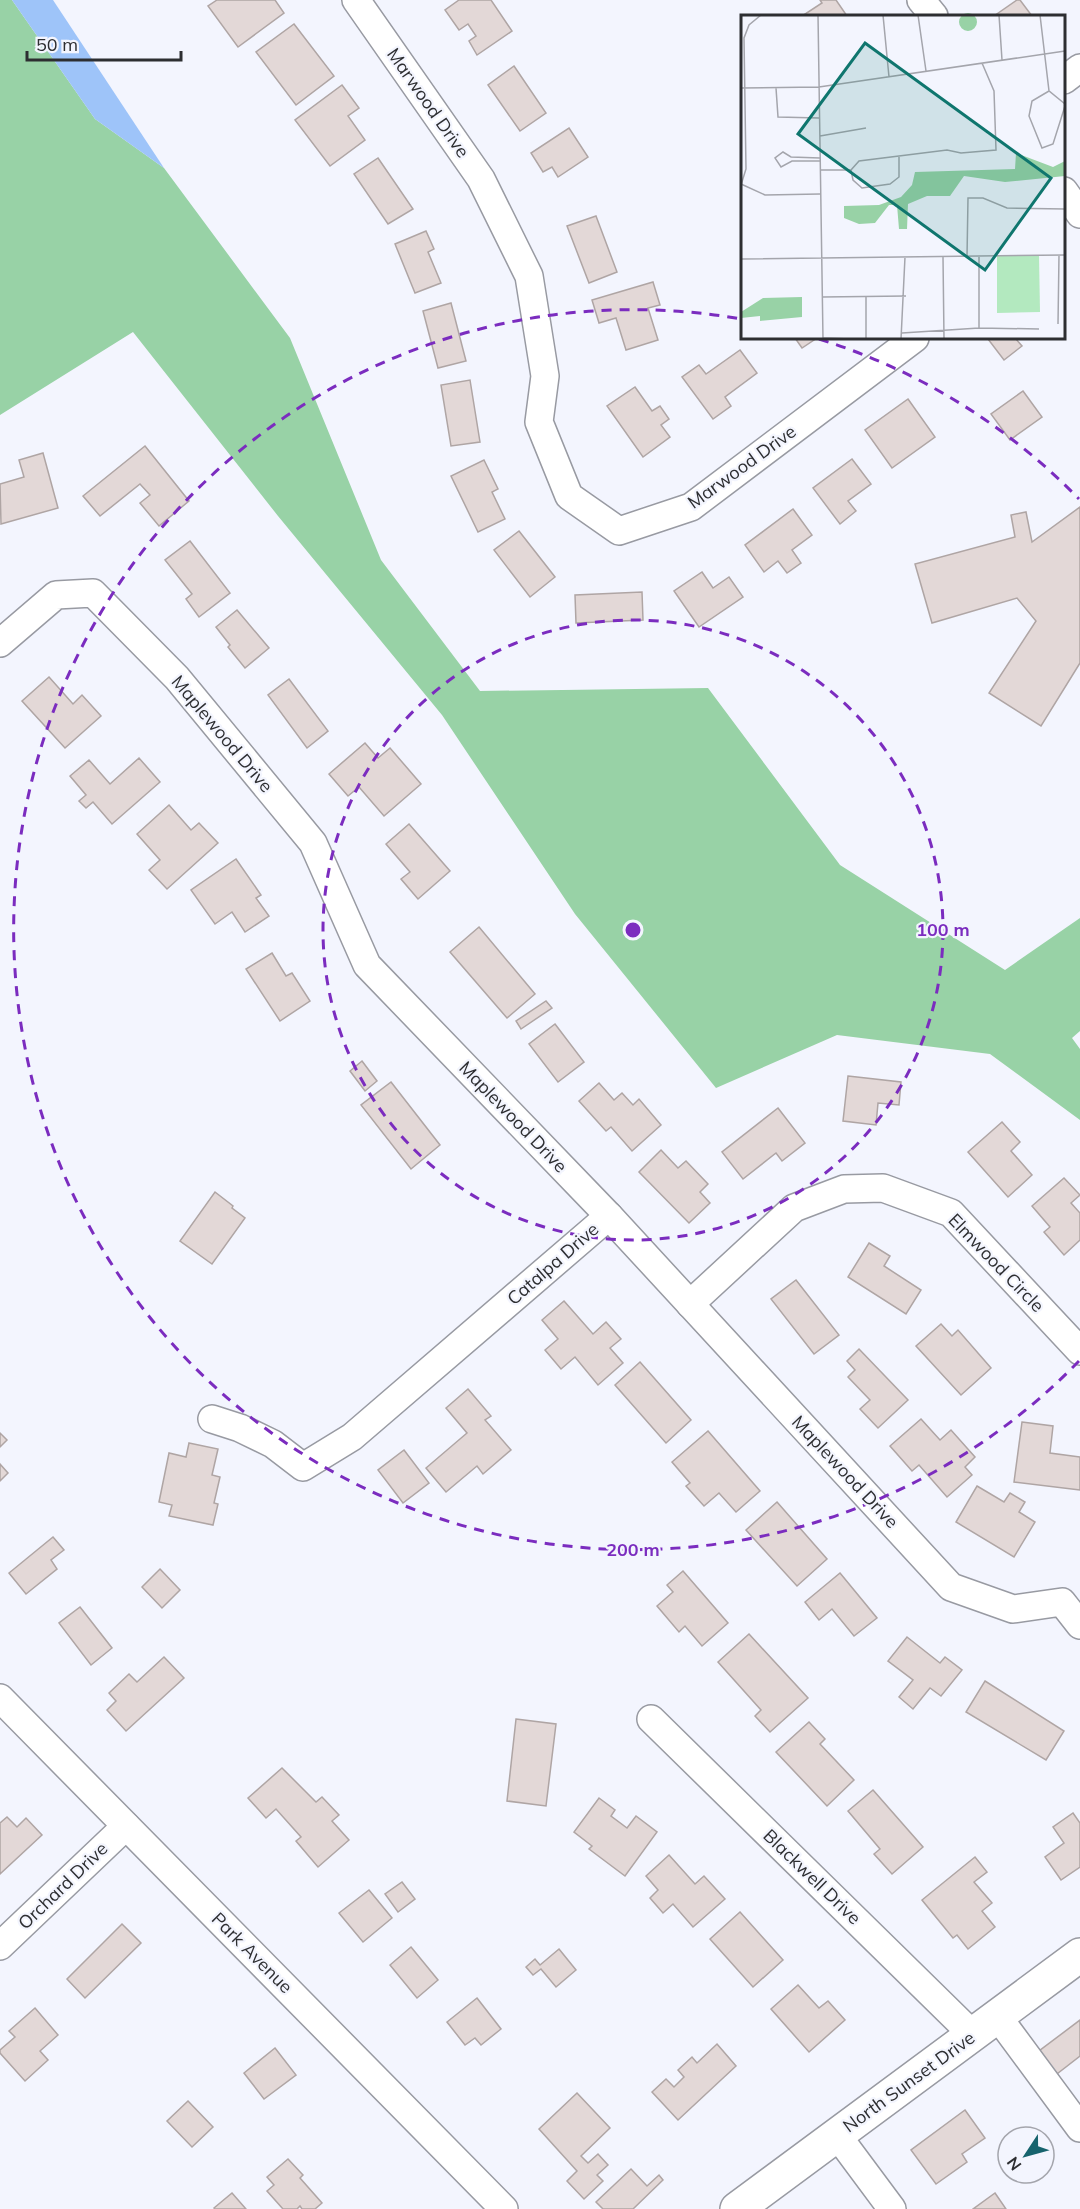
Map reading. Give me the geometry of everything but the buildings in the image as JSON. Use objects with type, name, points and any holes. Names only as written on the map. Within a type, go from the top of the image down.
[{"type":"main road","name":"North Sunset Drive","points":[[736,2209],[1080,1955]]},
{"type":"street","name":"Marwood Drive","points":[[356,0],[481,179],[529,276],[545,376],[539,422],[569,496],[619,531],[691,507],[914,339]]},
{"type":"street","points":[[921,0],[933,15]]},
{"type":"street","points":[[1065,79],[1080,68]]},
{"type":"street","name":"Maplewood Drive","points":[[0,643],[56,595],[93,593],[177,678],[313,843],[367,965],[609,1216],[951,1587],[1013,1609],[1071,1594],[1080,1625]]},
{"type":"street","name":"Elmwood Circle","points":[[690,1304],[794,1208],[844,1189],[883,1188],[951,1213],[1080,1351]]},
{"type":"street","name":"Catalpa Drive","points":[[212,1419],[240,1428],[273,1444],[303,1467],[352,1437],[609,1216]]},
{"type":"street","name":"Park Avenue","points":[[0,1698],[504,2209]]},
{"type":"street","name":"Blackwell Drive","points":[[651,1719],[986,2026],[1080,2128]]},
{"type":"street","name":"Orchard Drive","points":[[0,1946],[126,1826]]},
{"type":"street","points":[[837,2135],[892,2209]]},
{"type":"green space","points":[[0,0],[12,0],[95,119],[164,168],[290,338],[381,560],[480,691],[708,688],[840,865],[1005,970],[1080,918],[1080,1031],[1072,1038],[1080,1049],[1080,1120],[990,1054],[837,1035],[716,1088],[575,914],[442,715],[278,516],[133,332],[0,415]]},
{"type":"water","points":[[12,0],[53,0],[164,168],[95,119]]}]
